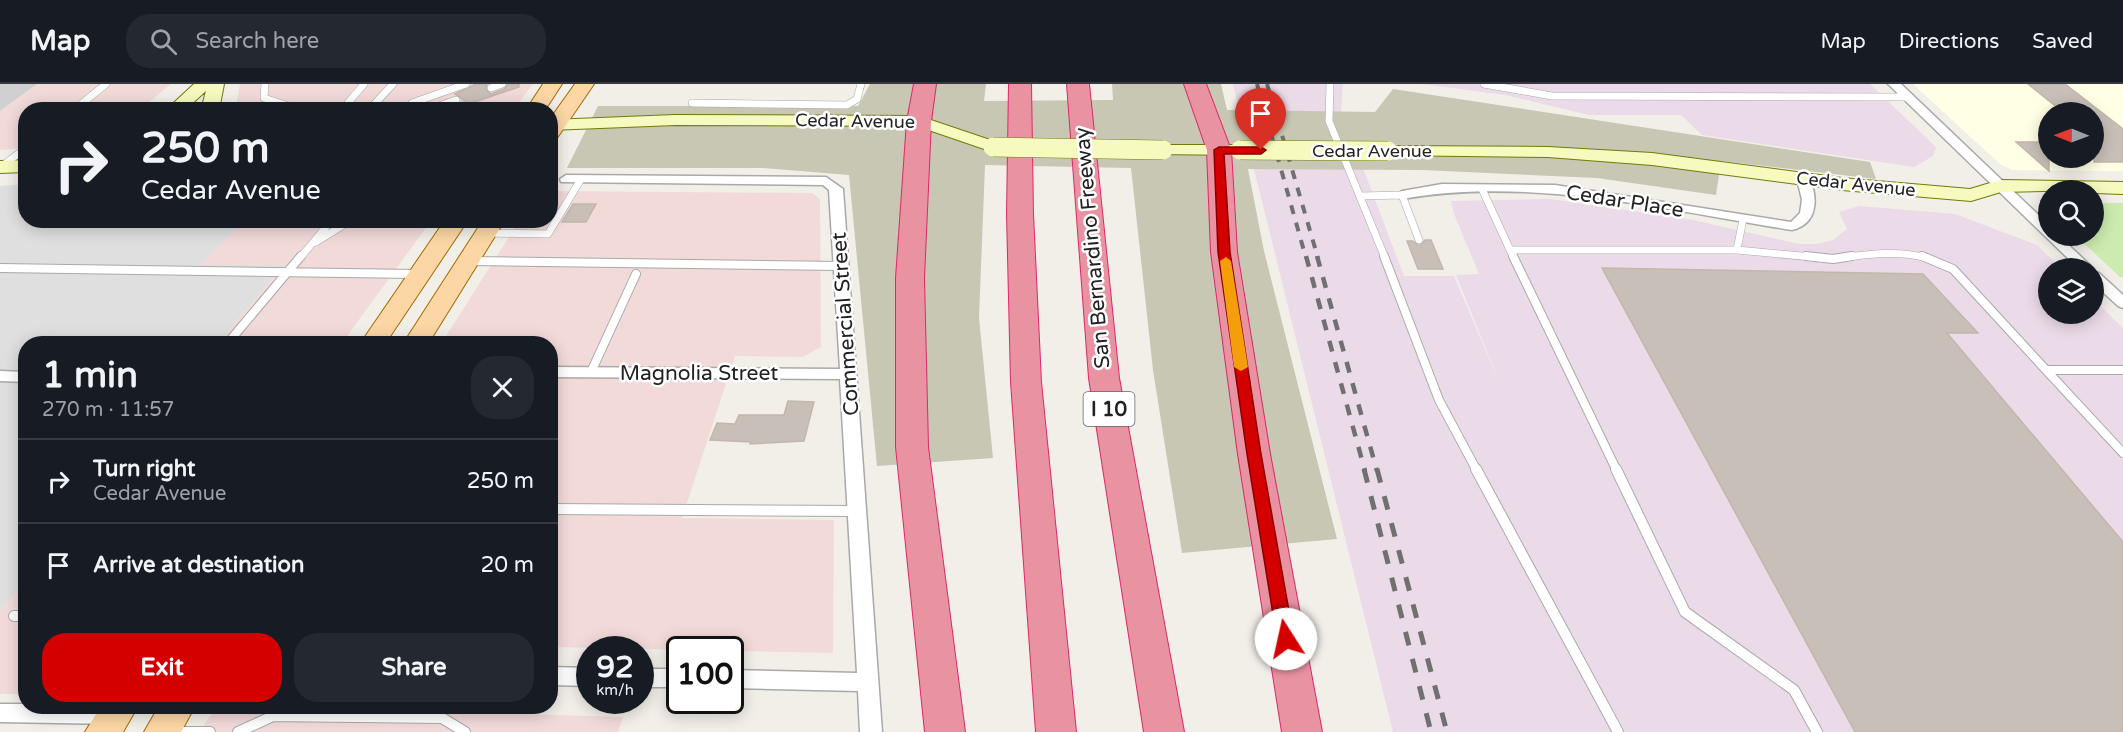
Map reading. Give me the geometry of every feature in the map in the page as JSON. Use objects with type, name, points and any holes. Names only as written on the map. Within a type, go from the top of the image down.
[{"type":"highway","points":[[925,84],[919,121],[910,278],[912,447],[945,732]]},
{"type":"highway","points":[[1020,84],[1020,214],[1026,382],[1056,732]]},
{"type":"highway","name":"San Bernardino Freeway","points":[[1078,84],[1104,378],[1164,732]]},
{"type":"highway","points":[[1195,84],[1229,150],[1224,252],[1254,454],[1302,732]]},
{"type":"main road","points":[[183,102],[204,84]]},
{"type":"main road","points":[[212,102],[216,84]]},
{"type":"main road","points":[[541,102],[553,84]]},
{"type":"main road","points":[[558,121],[585,84]]},
{"type":"main road","name":"Cedar Avenue","points":[[558,128],[675,120],[919,121],[993,147],[1548,152],[1652,159],[1803,179],[1971,195],[2000,186],[2123,188]]},
{"type":"main road","points":[[1,167],[18,166]]},
{"type":"main road","points":[[377,336],[452,228]]},
{"type":"main road","points":[[420,336],[489,228]]},
{"type":"main road","points":[[162,732],[173,714]]},
{"type":"street","points":[[1894,84],[2038,222]]},
{"type":"street","name":"Commercial Street","points":[[574,179],[826,181],[836,189],[871,732]]},
{"type":"street","name":"Cedar Place","points":[[1402,195],[1442,188],[1555,189],[1780,226],[1799,224],[1807,214],[1810,202],[1803,179]]},
{"type":"street","points":[[2063,246],[2075,258]]},
{"type":"street","points":[[2104,285],[2123,303]]},
{"type":"street","name":"Magnolia Street","points":[[558,372],[848,374]]},
{"type":"street","points":[[0,376],[18,377]]},
{"type":"street","points":[[558,676],[576,677]]},
{"type":"street","points":[[744,680],[867,682]]},
{"type":"street","points":[[0,714],[113,718]]},
{"type":"lane","points":[[84,102],[106,84]]},
{"type":"lane","points":[[265,84],[264,98],[276,102]]},
{"type":"lane","points":[[349,102],[364,84]]},
{"type":"lane","points":[[377,102],[393,84]]},
{"type":"lane","points":[[415,102],[466,84]]},
{"type":"lane","points":[[491,85],[502,84],[498,93]]},
{"type":"lane","points":[[692,103],[847,105],[857,99],[861,84]]},
{"type":"lane","points":[[1330,84],[1329,121],[1361,196],[1439,400],[1618,732]]},
{"type":"lane","points":[[1484,84],[1552,96],[1908,97]]},
{"type":"lane","points":[[446,102],[454,98]]},
{"type":"lane","points":[[1,167],[18,154]]},
{"type":"lane","points":[[558,213],[574,179]]},
{"type":"lane","points":[[1482,189],[1685,612],[1794,690],[1817,732]]},
{"type":"lane","points":[[1361,196],[1402,195],[1419,240]]},
{"type":"lane","points":[[1737,250],[1743,219]]},
{"type":"lane","points":[[234,336],[325,228]]},
{"type":"lane","points":[[313,243],[338,228]]},
{"type":"lane","points":[[498,228],[548,234],[551,228]]},
{"type":"lane","points":[[1510,250],[1737,250],[1833,259],[1870,254],[1913,254],[1934,260],[1953,269],[2123,453]]},
{"type":"lane","points":[[467,261],[841,266]]},
{"type":"lane","points":[[0,268],[420,274]]},
{"type":"lane","points":[[591,372],[636,274]]},
{"type":"lane","points":[[2046,370],[2123,370]]},
{"type":"lane","points":[[558,509],[857,511]]},
{"type":"lane","points":[[238,732],[273,717],[442,718],[465,732]]},
{"type":"lane","points":[[162,732],[210,732]]},
{"type":"shaded area","points":[[0,84],[37,84],[0,111]]},
{"type":"shaded area","points":[[37,84],[171,84],[149,102],[18,102],[18,149],[0,150],[0,111]]},
{"type":"shaded area","points":[[240,84],[533,84],[519,102],[237,102]]},
{"type":"shaded area","points":[[870,84],[986,84],[984,101],[1113,100],[1112,84],[1221,84],[1227,110],[1375,112],[1393,89],[1870,162],[1876,179],[1721,161],[1716,195],[1597,178],[1422,170],[1248,169],[1264,251],[1337,539],[1182,553],[1153,370],[1131,168],[985,165],[979,318],[993,458],[877,466],[849,175],[763,168],[567,168],[598,106],[858,106]]},
{"type":"shaded area","points":[[1233,84],[1343,84],[1341,110],[1404,276],[1454,276],[1502,389],[1456,275],[1479,274],[1454,214],[1451,201],[1550,199],[1689,219],[1799,244],[1817,244],[1833,240],[1847,229],[1839,212],[1859,206],[1955,214],[2037,245],[2051,258],[2038,258],[2038,324],[2104,324],[2104,310],[2123,328],[2123,732],[1393,732]]},
{"type":"shaded area","points":[[1422,84],[1870,84],[1936,147],[1933,156],[1914,167],[1702,135],[1681,115],[1589,115],[1505,95]]},
{"type":"shaded area","points":[[1913,84],[2123,84],[2123,171],[2012,170],[2000,164]]},
{"type":"shaded area","points":[[18,185],[18,228],[237,228],[201,265],[284,265],[224,336],[18,336],[18,590],[0,611],[0,186]]},
{"type":"shaded area","points":[[558,191],[812,193],[820,199],[821,347],[803,357],[735,356],[682,518],[834,520],[833,653],[744,651],[744,636],[666,636],[666,649],[654,649],[654,636],[576,636],[576,648],[558,647],[558,336],[446,336],[515,228],[558,228]]},
{"type":"shaded area","points":[[237,228],[426,228],[347,336],[224,336],[284,265],[200,265]]},
{"type":"shaded area","points":[[18,590],[18,694],[0,694],[0,611]]},
{"type":"shaded area","points":[[212,714],[526,714],[623,717],[618,732],[199,732]]},
{"type":"green space","points":[[2104,203],[2123,203],[2123,277],[2120,277],[2104,262],[2104,258],[2100,258],[2087,246],[2104,246]]},
{"type":"building","points":[[476,84],[487,84],[486,89],[491,94],[504,89],[508,84],[519,84],[519,87],[475,102],[466,102],[455,94]]},
{"type":"building","points":[[2028,84],[2065,84],[2088,102],[2050,102]]},
{"type":"building","points":[[2104,114],[2123,129],[2123,162],[2104,162]]},
{"type":"building","points":[[2016,142],[2038,142],[2038,161]]},
{"type":"building","points":[[573,204],[596,204],[586,222],[562,222]]},
{"type":"building","points":[[1425,240],[1431,240],[1443,269],[1418,269],[1407,241],[1413,241],[1419,246]]},
{"type":"building","points":[[1602,268],[1923,274],[1978,333],[1947,333],[2123,542],[2123,732],[1855,732]]},
{"type":"building","points":[[788,401],[814,402],[804,441],[750,444],[751,442],[710,440],[717,423],[735,424],[739,415],[784,415]]},
{"type":"railway","points":[[1257,84],[1306,258]]},
{"type":"railway","points":[[1267,84],[1318,258]]},
{"type":"railway","points":[[1306,256],[1365,471]]},
{"type":"railway","points":[[1317,256],[1377,471]]},
{"type":"railway","points":[[1364,469],[1431,732]]},
{"type":"railway","points":[[1377,469],[1447,732]]},
{"type":"slow traffic","points":[[1226,261],[1241,367]]},
{"type":"route","points":[[1261,150],[1219,150],[1224,252],[1254,454],[1286,639]]}]
